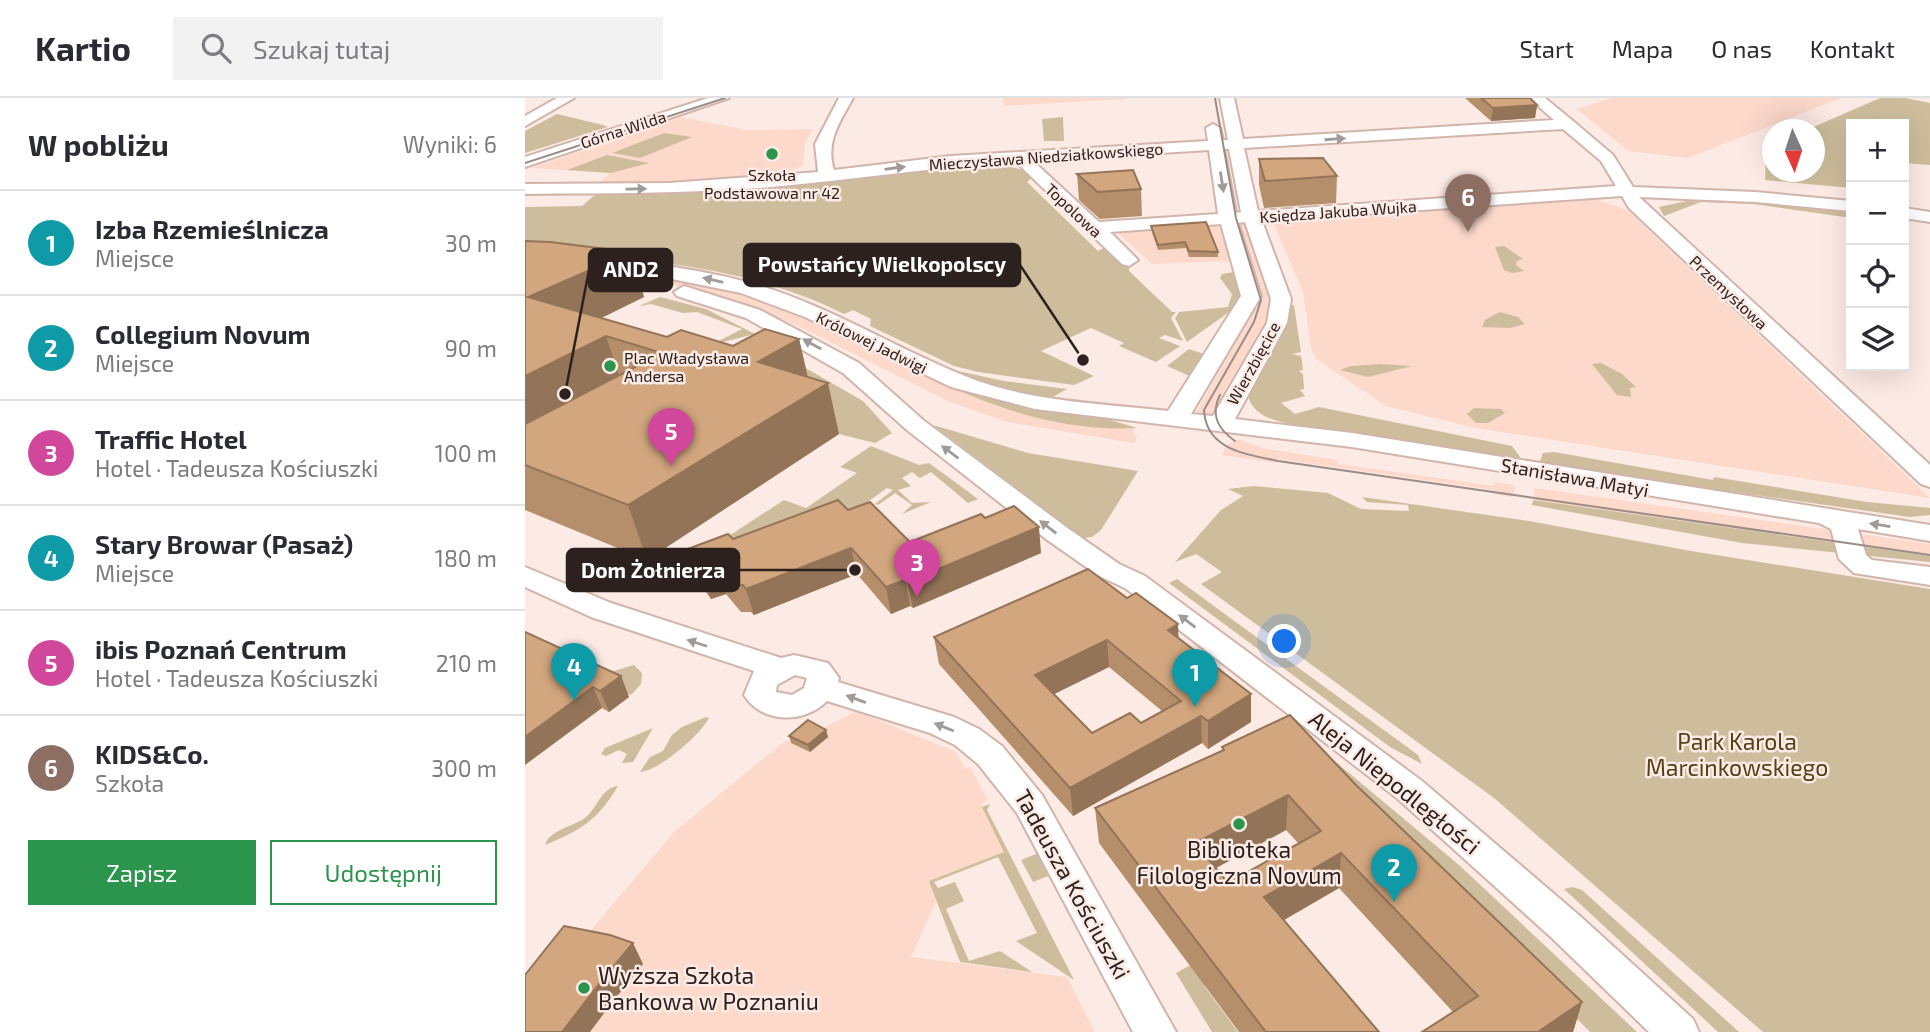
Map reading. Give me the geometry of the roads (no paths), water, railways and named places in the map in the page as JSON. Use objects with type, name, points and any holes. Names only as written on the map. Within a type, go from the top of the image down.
[{"type":"street","points":[[525,122],[567,98]]},
{"type":"street","name":"Górna Wilda","points":[[525,162],[722,98]]},
{"type":"street","points":[[828,177],[820,146],[846,98]]},
{"type":"street","name":"Wierzbięcice","points":[[1180,420],[1179,412],[1184,403],[1251,298],[1240,218],[1236,145],[1227,98]]},
{"type":"street","name":"Przemysłowa","points":[[1537,98],[1607,158],[1635,204],[1930,479]]},
{"type":"street","name":"Wierzbięcice","points":[[1211,114],[1216,146],[1240,218],[1280,289],[1279,316],[1220,424]]},
{"type":"street","name":"Mieczysława Niedziałkowskiego","points":[[525,189],[669,188],[828,177],[951,161],[1568,124]]},
{"type":"street","name":"Topolowa","points":[[1021,158],[1129,260]]},
{"type":"street","name":"Księdza Jakuba Wujka","points":[[1093,228],[1653,188],[1727,189],[1846,199]]},
{"type":"street","name":"Księdza Jakuba Wujka","points":[[1625,191],[1755,197],[1846,206]]},
{"type":"street","points":[[1909,205],[1930,207]]},
{"type":"street","points":[[1909,214],[1930,217]]},
{"type":"street","name":"Królowej Jadwigi","points":[[525,258],[621,265],[683,274],[746,288],[801,309],[934,372],[985,390],[1052,405],[1220,424]]},
{"type":"street","name":"Królowej Jadwigi","points":[[525,274],[600,279],[673,290],[738,307],[771,323],[851,368],[924,432],[1092,559]]},
{"type":"street","points":[[771,323],[801,309]]},
{"type":"street","name":"Stanisława Matyi","points":[[1220,424],[1352,440],[1930,533]]},
{"type":"street","points":[[1829,518],[1843,525],[1853,559],[1864,567],[1930,576]]},
{"type":"street","name":"Aleja Niepodległości","points":[[1092,559],[1135,582],[1410,790],[1567,928],[1678,1032]]},
{"type":"street","name":"Tadeusza Kościuszki","points":[[525,576],[601,610],[780,669],[794,666],[812,667],[823,678],[821,688],[942,725],[967,737],[990,755],[1030,804],[1155,1032]]},
{"type":"tram line","points":[[525,163],[725,98]]},
{"type":"tram line","points":[[1215,98],[1236,218],[1261,300],[1254,322],[1204,410],[1206,423],[1220,442],[1241,452],[1278,461],[1930,555]]},
{"type":"tram line","points":[[1220,395],[1216,409],[1217,421],[1224,432],[1235,441]]},
{"type":"place","name":"Szkoła Podstawowa nr 42","points":[[772,154]]},
{"type":"place","name":"KIDS&Co.","points":[[1468,232]]},
{"type":"place","name":"Powstańcy Wielkopolscy","points":[[1083,360]]},
{"type":"place","name":"Plac Władysława Andersa","points":[[610,366]]},
{"type":"place","name":"AND2","points":[[565,394]]},
{"type":"place","name":"ibis Poznań Centrum","points":[[671,466]]},
{"type":"place","name":"Dom Żołnierza","points":[[855,570]]},
{"type":"place","name":"Traffic Hotel","points":[[917,597]]},
{"type":"place","name":"Stary Browar (Pasaż)","points":[[574,701]]},
{"type":"place","name":"Izba Rzemieślnicza","points":[[1195,707]]},
{"type":"place","name":"Biblioteka Filologiczna Novum","points":[[1239,824]]},
{"type":"place","name":"Collegium Novum","points":[[1394,902]]},
{"type":"place","name":"Wyższa Szkoła Bankowa w Poznaniu","points":[[584,988]]},
{"type":"park label","name":"Park Karola Marcinkowskiego","points":[[1737,754]]}]
